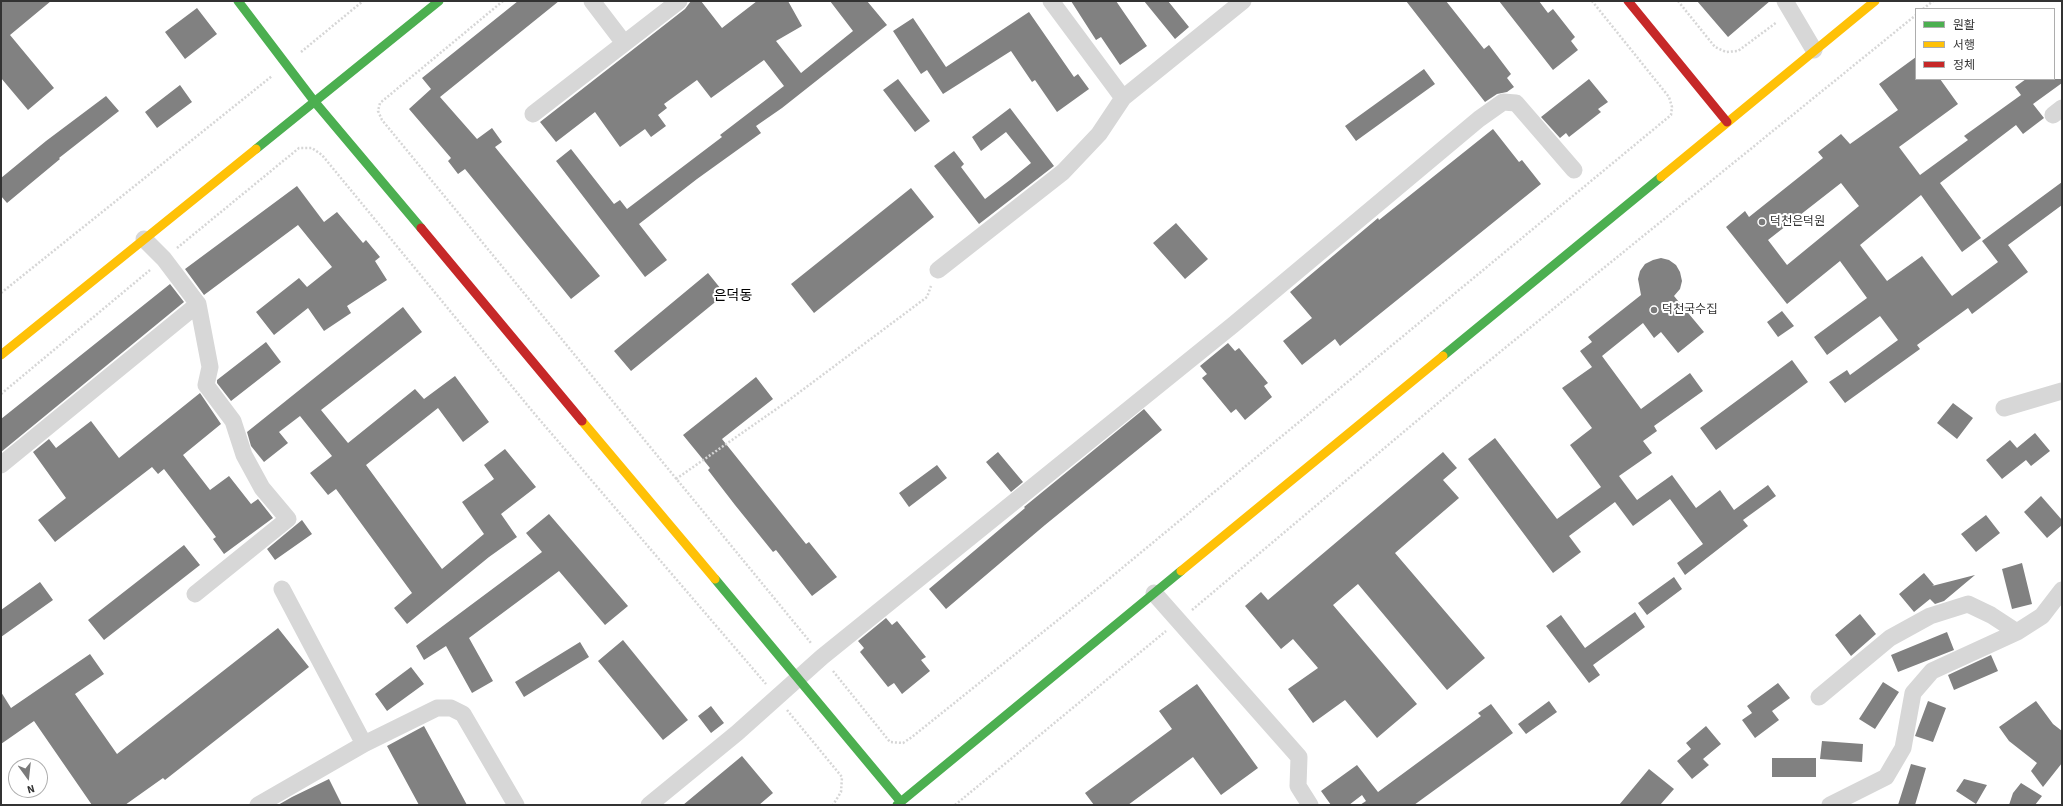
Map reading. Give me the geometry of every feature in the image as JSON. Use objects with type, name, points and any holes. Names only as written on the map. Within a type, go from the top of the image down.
[{"type":"main road","points":[[238,1],[314,101],[797,678],[899,803],[1874,1]]},
{"type":"main road","points":[[1,356],[438,1]]},
{"type":"main road","points":[[1628,1],[1727,122]]},
{"type":"street","points":[[592,1],[624,44]]},
{"type":"street","points":[[533,114],[679,1]]},
{"type":"street","points":[[1051,1],[1123,98]]},
{"type":"street","points":[[938,270],[1063,172],[1099,134],[1123,98],[1243,1]]},
{"type":"street","points":[[1788,6],[1814,50]]},
{"type":"street","points":[[649,805],[737,733],[822,657],[1227,330],[1479,119],[1503,102],[1516,103],[1574,170]]},
{"type":"street","points":[[144,239],[164,259],[198,304],[210,367],[206,385],[233,421],[244,455],[262,488],[288,519],[195,594]]},
{"type":"street","points":[[1,465],[198,304]]},
{"type":"street","points":[[2004,408],[2062,391]]},
{"type":"street","points":[[282,589],[364,744]]},
{"type":"street","points":[[1830,805],[1886,777],[1903,748],[1913,693],[1932,671],[2017,632],[2042,616],[2062,590]]},
{"type":"street","points":[[1154,593],[1299,757],[1298,786],[1310,805]]},
{"type":"street","points":[[1819,697],[1890,638],[1930,616],[1968,604],[1991,615],[2017,632]]},
{"type":"street","points":[[258,805],[364,744],[437,708],[451,708],[463,714],[516,805]]},
{"type":"path","points":[[1,293],[363,1]]},
{"type":"path","points":[[503,1],[380,103],[378,111],[388,126],[890,742],[903,742],[912,736],[1104,583],[1671,115],[1672,107],[1669,97],[1592,1]]},
{"type":"path","points":[[1678,1],[1714,47],[1726,52],[1738,51],[1750,43],[1788,6]]},
{"type":"path","points":[[1924,8],[1933,1]]},
{"type":"path","points":[[955,805],[1463,382],[1915,16]]},
{"type":"path","points":[[1,394],[299,148],[312,148],[322,155],[534,412],[777,698],[842,777],[841,792],[833,805]]},
{"type":"path","points":[[676,478],[785,403],[926,297],[938,270]]},
{"type":"building","points":[[1,1],[51,1],[10,35],[54,88],[28,110],[1,78]]},
{"type":"building","points":[[518,1],[559,1],[440,97],[477,139],[492,128],[502,142],[495,147],[600,276],[571,299],[465,169],[458,174],[448,161],[451,158],[409,109],[431,89],[422,78]]},
{"type":"building","points":[[691,1],[701,1],[722,28],[757,1],[788,1],[802,26],[776,41],[801,73],[853,31],[830,1],[867,1],[887,25],[782,108],[756,126],[761,133],[697,179],[639,224],[667,260],[645,277],[556,161],[571,149],[614,204],[620,200],[627,209],[722,137],[720,135],[784,86],[764,60],[711,98],[697,80],[664,104],[667,108],[658,115],[666,126],[651,137],[645,129],[620,147],[595,112],[556,142],[540,122],[685,9]]},
{"type":"building","points":[[1071,1],[1116,1],[1147,46],[1120,65],[1101,37],[1096,40]]},
{"type":"building","points":[[1144,1],[1168,1],[1189,27],[1175,39]]},
{"type":"building","points":[[1406,1],[1446,1],[1484,49],[1489,45],[1511,74],[1507,78],[1514,87],[1507,92],[1497,94],[1485,102]]},
{"type":"building","points":[[1499,1],[1539,1],[1548,13],[1553,9],[1575,37],[1571,41],[1578,50],[1553,70]]},
{"type":"building","points":[[1697,1],[1770,1],[1728,37]]},
{"type":"building","points":[[197,8],[217,34],[185,59],[165,32]]},
{"type":"building","points":[[1029,12],[1074,77],[1078,74],[1089,89],[1057,112],[1035,80],[1032,82],[1011,51],[943,94],[927,70],[921,74],[893,31],[913,18],[946,67]]},
{"type":"building","points":[[1915,58],[1915,80],[1941,80],[1958,104],[1899,147],[1920,175],[1968,140],[1964,136],[2021,95],[2015,87],[2025,80],[2062,79],[2062,83],[2033,104],[2044,118],[2023,134],[2016,125],[1940,183],[1981,238],[1962,252],[1921,195],[1860,245],[1887,281],[1922,256],[1952,296],[1998,262],[1982,241],[2062,182],[2062,205],[2008,245],[2028,272],[1972,314],[1968,308],[1917,345],[1920,349],[1845,403],[1829,382],[1847,370],[1850,375],[1898,340],[1880,316],[1827,355],[1814,337],[1867,298],[1840,261],[1787,304],[1726,227],[1745,211],[1749,217],[1823,158],[1818,152],[1841,134],[1850,144],[1898,110],[1879,84]],"holes":[[[1841,183],[1859,206],[1787,265],[1768,240]]]},
{"type":"building","points":[[1424,69],[1435,84],[1356,141],[1345,126]]},
{"type":"building","points":[[898,79],[930,121],[915,132],[883,90]]},
{"type":"building","points":[[1589,79],[1608,102],[1598,109],[1601,112],[1569,137],[1566,133],[1560,138],[1541,117]]},
{"type":"building","points":[[180,85],[192,102],[157,128],[145,112]]},
{"type":"building","points":[[106,96],[119,111],[59,158],[60,159],[7,203],[1,196],[1,178],[46,141]]},
{"type":"building","points":[[1010,108],[1054,166],[979,224],[934,166],[954,151],[964,164],[961,167],[985,199],[1010,180],[1031,163],[1006,132],[981,151],[972,137]]},
{"type":"building","points":[[1493,129],[1519,162],[1522,160],[1541,184],[1340,346],[1335,339],[1302,365],[1283,341],[1312,318],[1290,292],[1378,218],[1379,220]]},
{"type":"building","points":[[297,186],[324,222],[337,212],[363,243],[366,240],[380,257],[375,261],[387,280],[347,306],[351,313],[324,331],[308,308],[274,335],[256,312],[299,278],[307,287],[332,267],[298,225],[204,295],[185,269]]},
{"type":"building","points":[[911,188],[934,217],[814,313],[791,284]]},
{"type":"building","points":[[1176,223],[1208,259],[1185,279],[1153,243]]},
{"type":"building","points":[[1661,258],[1669,260],[1676,265],[1680,272],[1682,281],[1680,289],[1674,296],[1704,332],[1678,353],[1661,332],[1654,338],[1643,323],[1602,356],[1641,409],[1690,373],[1703,391],[1654,426],[1657,431],[1643,441],[1652,453],[1619,476],[1637,500],[1672,475],[1696,508],[1720,490],[1734,510],[1768,485],[1776,496],[1743,520],[1748,526],[1685,575],[1677,563],[1703,544],[1670,499],[1633,526],[1615,502],[1569,536],[1581,552],[1553,573],[1468,459],[1495,438],[1557,519],[1601,487],[1570,445],[1592,428],[1562,388],[1592,367],[1580,351],[1592,342],[1588,337],[1641,295],[1638,279],[1640,271],[1645,264]]},
{"type":"building","points":[[708,273],[725,294],[631,371],[614,351]]},
{"type":"building","points":[[170,284],[184,302],[1,452],[1,419]]},
{"type":"building","points":[[403,307],[422,332],[321,410],[348,443],[415,389],[424,399],[455,376],[489,422],[463,442],[438,408],[366,465],[442,569],[484,534],[462,502],[494,479],[484,465],[505,449],[536,487],[501,514],[517,537],[489,557],[407,624],[394,608],[412,593],[336,489],[328,495],[310,473],[332,456],[300,416],[279,432],[288,443],[264,462],[251,446],[247,432]]},
{"type":"building","points":[[1782,311],[1794,326],[1778,337],[1767,322]]},
{"type":"building","points":[[266,342],[281,362],[231,401],[217,383],[217,380]]},
{"type":"building","points":[[1228,343],[1235,351],[1239,348],[1268,383],[1264,386],[1272,397],[1245,420],[1236,409],[1231,413],[1202,378],[1207,374],[1200,366]]},
{"type":"building","points":[[1792,360],[1808,382],[1716,450],[1700,428]]},
{"type":"building","points":[[756,377],[773,399],[722,439],[806,544],[809,542],[837,577],[812,596],[776,550],[773,552],[735,505],[708,470],[710,468],[683,435]]},
{"type":"building","points":[[200,393],[221,424],[183,455],[210,490],[229,476],[251,504],[258,499],[273,518],[224,554],[213,539],[216,537],[164,469],[158,474],[152,467],[55,542],[38,520],[66,498],[33,452],[49,439],[56,448],[91,421],[119,458]]},
{"type":"building","points":[[1953,403],[1973,418],[1957,439],[1937,423]]},
{"type":"building","points":[[1144,409],[1162,430],[1045,525],[946,609],[929,589],[1025,508],[1024,507]]},
{"type":"building","points":[[2035,433],[2050,451],[2031,466],[2026,460],[2002,479],[1986,460],[2010,440],[2017,448]]},
{"type":"building","points":[[998,452],[1023,482],[1011,492],[986,462]]},
{"type":"building","points":[[1443,452],[1457,468],[1443,480],[1459,498],[1395,553],[1485,658],[1447,690],[1358,584],[1333,605],[1417,704],[1377,738],[1345,700],[1313,723],[1288,689],[1318,668],[1293,639],[1281,649],[1245,606],[1261,592],[1268,600]]},
{"type":"building","points":[[937,465],[947,478],[909,507],[899,493]]},
{"type":"building","points":[[2041,496],[2062,520],[2062,525],[2047,538],[2024,512]]},
{"type":"building","points":[[549,514],[628,606],[605,625],[559,571],[469,638],[493,681],[472,693],[446,646],[424,660],[416,646],[542,552],[526,533]]},
{"type":"building","points":[[1986,515],[2000,533],[1976,552],[1961,534]]},
{"type":"building","points":[[302,520],[312,534],[275,560],[267,549]]},
{"type":"building","points":[[184,545],[200,565],[104,640],[88,620]]},
{"type":"building","points":[[2022,563],[2032,604],[2012,609],[2002,569]]},
{"type":"building","points":[[1924,573],[1934,585],[1932,586],[1975,575],[1944,601],[1935,604],[1930,599],[1914,612],[1899,594]]},
{"type":"building","points":[[1674,577],[1682,589],[1647,615],[1638,603]]},
{"type":"building","points":[[40,582],[53,600],[1,637],[1,610]]},
{"type":"building","points":[[1635,612],[1645,627],[1593,665],[1600,675],[1589,683],[1546,626],[1561,615],[1585,648]]},
{"type":"building","points":[[1860,614],[1876,634],[1851,656],[1835,635]]},
{"type":"building","points":[[886,618],[892,625],[897,621],[926,657],[921,660],[930,671],[902,694],[894,683],[888,687],[860,652],[864,648],[858,641]]},
{"type":"building","points":[[278,628],[309,667],[165,780],[163,778],[125,805],[92,805],[34,721],[1,744],[1,692],[11,708],[90,654],[104,674],[75,694],[117,754]]},
{"type":"building","points":[[1947,632],[1954,650],[1898,672],[1891,655]]},
{"type":"building","points":[[623,640],[688,720],[663,740],[598,661]]},
{"type":"building","points":[[580,642],[589,657],[524,697],[515,682]]},
{"type":"building","points":[[1991,655],[1998,671],[1954,690],[1948,675]]},
{"type":"building","points":[[411,667],[424,684],[387,711],[375,694]]},
{"type":"building","points":[[1883,682],[1899,692],[1875,729],[1859,719]]},
{"type":"building","points":[[1778,683],[1790,698],[1772,711],[1779,720],[1755,738],[1742,720],[1752,713],[1747,706]]},
{"type":"building","points":[[1197,684],[1258,768],[1221,795],[1193,757],[1128,805],[1094,805],[1085,793],[1172,729],[1159,711]]},
{"type":"building","points":[[1549,701],[1557,712],[1526,734],[1518,724]]},
{"type":"building","points":[[1928,701],[1946,708],[1933,742],[1915,736]]},
{"type":"building","points":[[2036,701],[2053,724],[2062,731],[2062,763],[2043,787],[2031,771],[2037,763],[2009,741],[1999,727]]},
{"type":"building","points":[[1491,704],[1513,733],[1414,805],[1360,805],[1366,801],[1362,795],[1349,805],[1331,805],[1321,791],[1357,765],[1378,792],[1481,716],[1478,713]]},
{"type":"building","points":[[711,706],[724,723],[711,733],[698,716]]},
{"type":"building","points":[[424,726],[467,805],[419,805],[387,746]]},
{"type":"building","points":[[1706,726],[1721,744],[1703,759],[1709,765],[1692,779],[1677,761],[1691,749],[1686,743]]},
{"type":"building","points":[[1822,741],[1863,744],[1862,762],[1820,759]]},
{"type":"building","points":[[742,756],[773,793],[759,805],[683,805]]},
{"type":"building","points":[[1772,758],[1816,758],[1816,777],[1772,777]]},
{"type":"building","points":[[1911,764],[1926,768],[1915,805],[1898,805]]},
{"type":"building","points":[[1649,769],[1674,789],[1660,805],[1619,805]]},
{"type":"building","points":[[329,779],[342,805],[278,805],[292,797]]},
{"type":"building","points":[[1964,779],[1987,785],[1976,804],[1956,791]]},
{"type":"building","points":[[2021,783],[2042,796],[2035,805],[2009,805],[2013,793]]},
{"type":"traffic: fast","points":[[238,1],[314,101],[421,228]]},
{"type":"traffic: fast","points":[[256,149],[439,1]]},
{"type":"traffic: fast","points":[[1443,356],[1661,177]]},
{"type":"traffic: fast","points":[[897,805],[1181,571]]},
{"type":"traffic: fast","points":[[715,579],[901,802]]},
{"type":"traffic: slow","points":[[1661,177],[1875,1]]},
{"type":"traffic: slow","points":[[1,355],[256,149]]},
{"type":"traffic: slow","points":[[1181,571],[1443,356]]},
{"type":"traffic: slow","points":[[582,421],[715,579]]},
{"type":"traffic: jam","points":[[1628,1],[1727,122]]},
{"type":"traffic: jam","points":[[421,228],[582,421]]},
{"type":"place","name":"덕천은덕원","points":[[1762,222]]},
{"type":"place","name":"덕천국수집","points":[[1654,310]]},
{"type":"district","name":"은덕동","points":[[733,297]]}]
